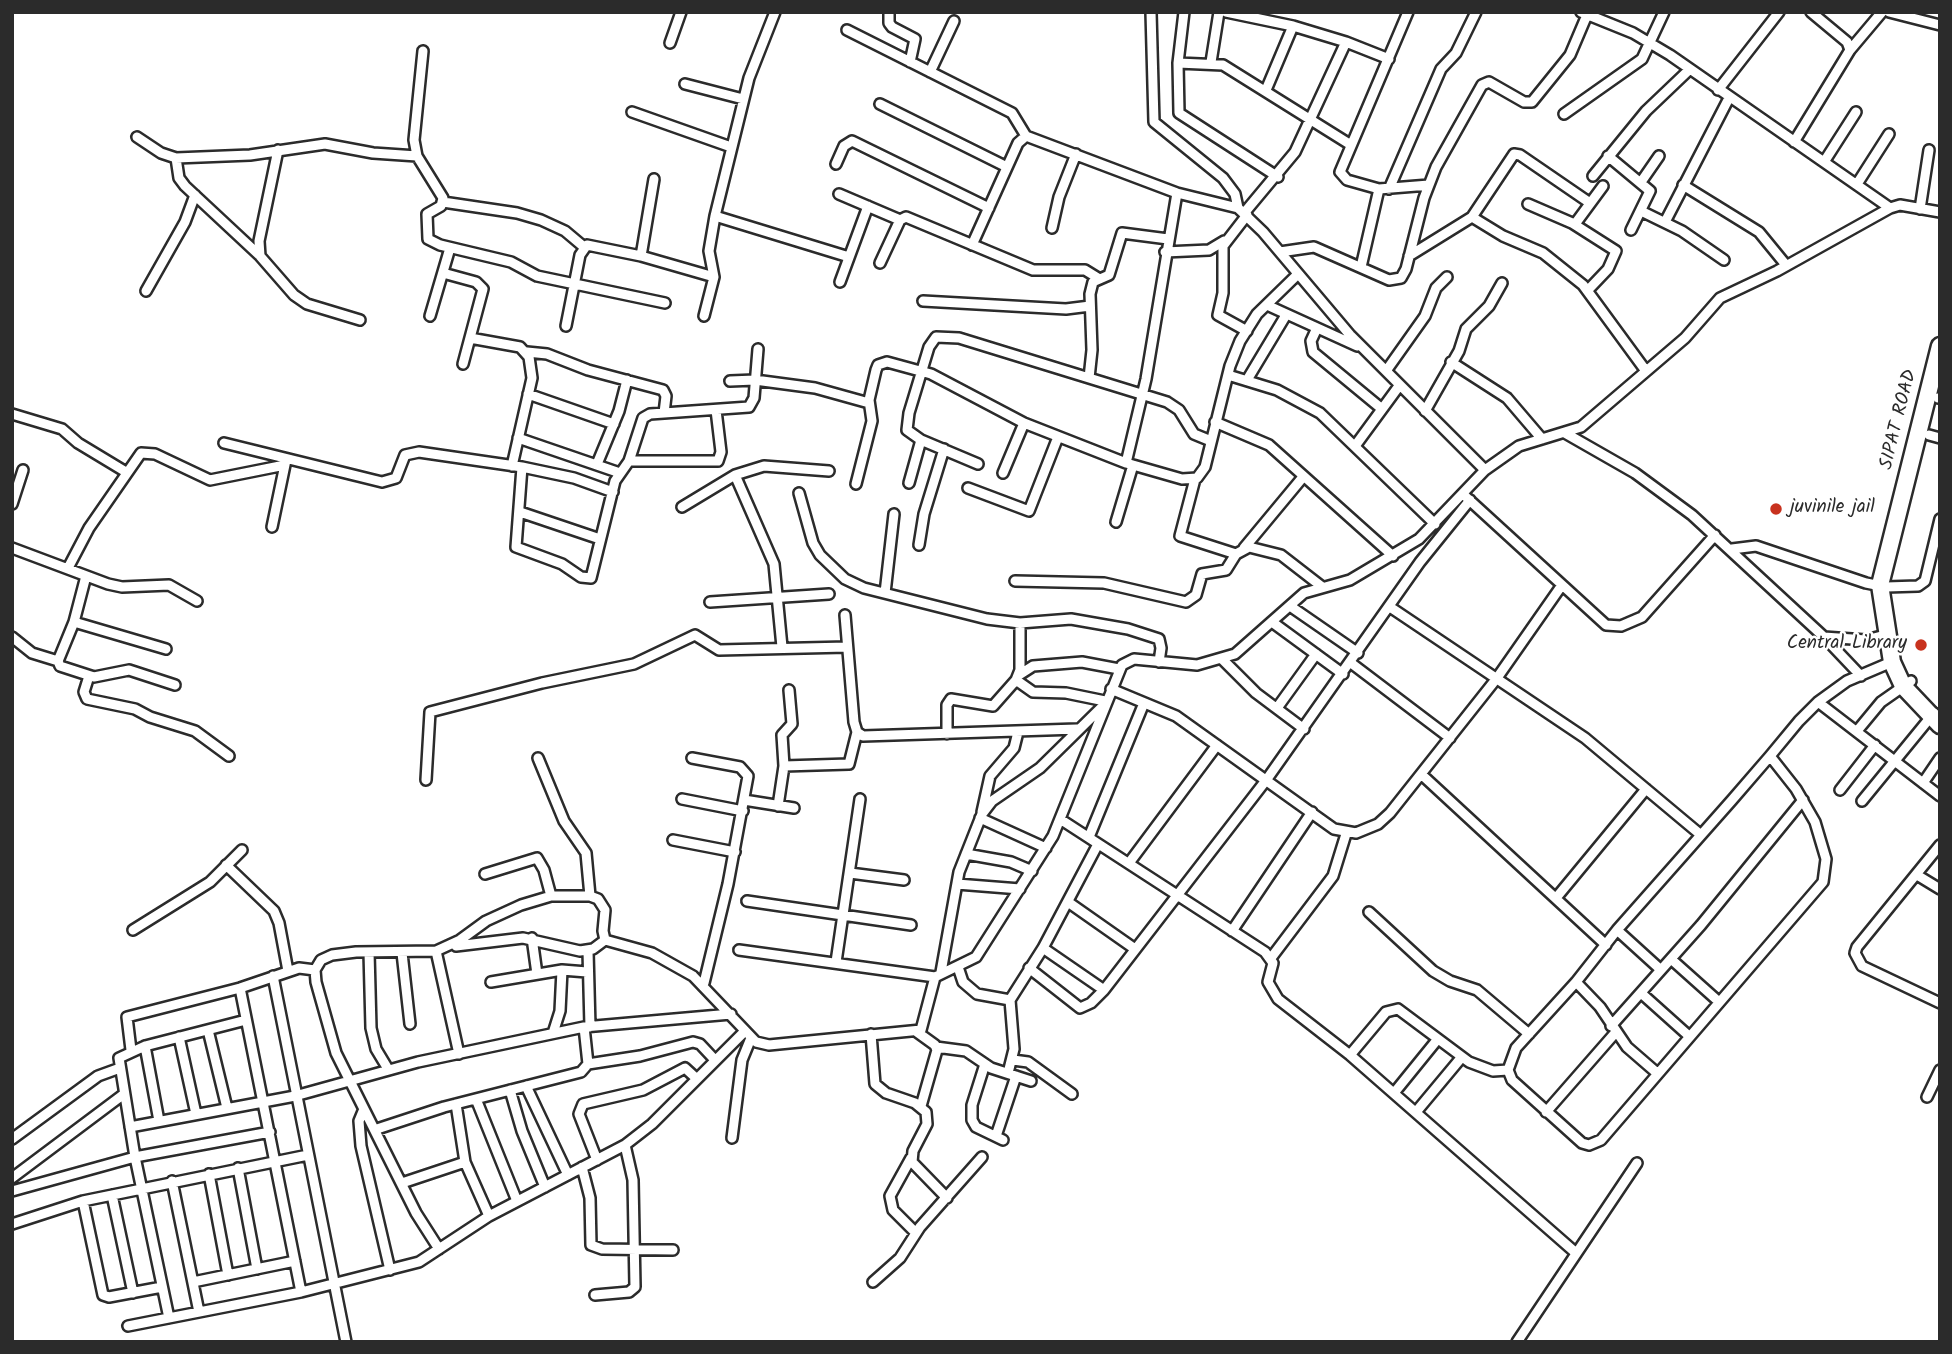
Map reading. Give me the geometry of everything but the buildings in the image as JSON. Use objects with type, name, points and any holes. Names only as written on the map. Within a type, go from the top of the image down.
[{"type":"highway","name":"SIPAT ROAD","points":[[1896,661],[1883,586],[1940,347]]},
{"type":"highway","name":"SIPAT ROAD","points":[[1883,586],[1934,437],[1939,395]]},
{"type":"highway","points":[[1896,661],[1908,684],[1937,717]]},
{"type":"street","points":[[670,43],[681,12]]},
{"type":"street","points":[[704,316],[714,276],[709,251],[731,147],[743,99],[775,12]]},
{"type":"street","points":[[889,12],[889,23],[892,27],[915,39],[910,62]]},
{"type":"street","points":[[1151,12],[1154,122],[1223,178],[1235,194],[1243,212],[1297,275],[1399,386],[1485,470]]},
{"type":"street","points":[[1184,12],[1177,100],[1182,117],[1208,130],[1278,177]]},
{"type":"street","points":[[1211,62],[1219,12]]},
{"type":"street","points":[[1226,12],[1293,26],[1346,41],[1389,59]]},
{"type":"street","points":[[1408,12],[1340,166],[1342,177],[1384,189],[1429,185]]},
{"type":"street","points":[[1361,267],[1384,189],[1441,69],[1455,53],[1476,12]]},
{"type":"street","points":[[1564,114],[1642,59],[1652,43],[1664,12]]},
{"type":"street","points":[[1718,90],[1780,12]]},
{"type":"street","points":[[1811,12],[1847,43],[1850,50]]},
{"type":"street","points":[[1794,142],[1850,50],[1882,12]]},
{"type":"street","points":[[1889,12],[1940,25]]},
{"type":"street","points":[[1280,252],[1314,247],[1395,281],[1404,275],[1429,185],[1482,85],[1489,82],[1524,103],[1532,102],[1570,55],[1584,14],[1652,43],[1890,208]]},
{"type":"street","points":[[930,72],[954,21]]},
{"type":"street","points":[[1266,90],[1293,26]]},
{"type":"street","points":[[847,30],[1012,114],[1026,136],[1177,192],[1243,212]]},
{"type":"street","points":[[1247,331],[1218,315],[1223,293],[1221,254],[1224,241],[1243,212],[1278,177],[1313,120],[1346,41]]},
{"type":"street","points":[[423,51],[414,128],[417,156],[441,191],[443,202]]},
{"type":"street","points":[[1178,63],[1211,62],[1230,69],[1351,145]]},
{"type":"street","points":[[1593,176],[1664,91],[1690,69]]},
{"type":"street","points":[[685,84],[743,99]]},
{"type":"street","points":[[1665,222],[1729,98]]},
{"type":"street","points":[[880,104],[1007,167]]},
{"type":"street","points":[[632,112],[731,147]]},
{"type":"street","points":[[1824,162],[1856,112]]},
{"type":"street","points":[[1857,184],[1889,134]]},
{"type":"street","points":[[972,245],[1018,143],[1026,136]]},
{"type":"street","points":[[137,138],[161,153],[176,158],[250,155],[325,144],[373,153],[417,156]]},
{"type":"street","points":[[835,164],[844,146],[852,141],[989,208]]},
{"type":"street","points":[[260,256],[259,241],[278,150]]},
{"type":"street","points":[[1920,209],[1930,150]]},
{"type":"street","points":[[1052,228],[1059,197],[1076,154]]},
{"type":"street","points":[[1409,256],[1472,217],[1514,154],[1520,155],[1590,203]]},
{"type":"street","points":[[1608,156],[1650,191],[1631,230]]},
{"type":"street","points":[[1641,182],[1659,156]]},
{"type":"street","points":[[176,158],[180,178],[195,195],[307,304],[360,320]]},
{"type":"street","points":[[641,256],[653,179]]},
{"type":"street","points":[[1683,185],[1721,206],[1759,232],[1786,265]]},
{"type":"street","points":[[1575,224],[1602,186]]},
{"type":"street","points":[[1116,522],[1130,464],[1177,192]]},
{"type":"street","points":[[839,194],[900,220],[910,217],[1033,270],[1085,270],[1098,278]]},
{"type":"street","points":[[146,292],[185,222],[195,195]]},
{"type":"street","points":[[584,247],[565,231],[517,213],[443,202],[427,214],[426,234],[432,243],[511,262],[525,272],[574,285],[665,303]]},
{"type":"street","points":[[1528,204],[1575,224],[1617,254],[1608,269],[1588,290]]},
{"type":"street","points":[[739,950],[938,974],[976,957],[1046,848],[1119,669],[1134,659],[1197,665],[1223,660],[1235,654],[1304,593],[1321,586],[1350,580],[1419,539],[1485,470],[1519,446],[1581,427],[1685,338],[1720,298],[1890,208],[1900,205],[1940,212]]},
{"type":"street","points":[[840,282],[868,206]]},
{"type":"street","points":[[1641,211],[1701,242],[1724,260]]},
{"type":"street","points":[[715,216],[849,257]]},
{"type":"street","points":[[1472,217],[1503,236],[1543,253],[1588,290],[1646,371]]},
{"type":"street","points":[[880,263],[900,220]]},
{"type":"street","points":[[1089,379],[1091,288],[1098,278],[1109,275],[1122,233],[1168,239]]},
{"type":"street","points":[[1166,252],[1209,250],[1224,241]]},
{"type":"street","points":[[584,247],[595,245],[714,276]]},
{"type":"street","points":[[566,326],[584,247]]},
{"type":"street","points":[[430,316],[450,248]]},
{"type":"street","points":[[443,273],[481,285],[463,364]]},
{"type":"street","points":[[856,484],[872,421],[869,403],[876,370],[881,363],[923,370],[1024,423],[1130,464],[1182,479],[1195,479],[1203,473],[1228,375],[1247,331],[1257,314],[1269,306],[1297,275]]},
{"type":"street","points":[[1386,372],[1425,316],[1436,288],[1447,277]]},
{"type":"street","points":[[1425,411],[1466,329],[1489,306],[1502,283]]},
{"type":"street","points":[[923,301],[1066,309],[1090,306]]},
{"type":"street","points":[[1269,306],[1365,349]]},
{"type":"street","points":[[1247,380],[1286,315]]},
{"type":"street","points":[[1317,328],[1311,341],[1313,352],[1382,409]]},
{"type":"street","points":[[978,464],[921,440],[911,434],[907,423],[932,341],[944,336],[972,341],[1173,405],[1194,434],[1211,441]]},
{"type":"street","points":[[470,338],[520,347],[527,352],[547,354],[588,370],[663,390],[666,396],[664,412]]},
{"type":"street","points":[[527,352],[532,378],[518,438],[520,512],[516,547],[562,564],[581,577],[591,578],[613,492],[620,473],[629,461],[643,418],[647,414],[664,412],[749,407],[754,398],[758,349]]},
{"type":"street","points":[[1451,362],[1507,398],[1542,439]]},
{"type":"street","points":[[1228,375],[1277,390],[1320,413],[1435,524]]},
{"type":"street","points":[[597,464],[614,424],[627,380]]},
{"type":"street","points":[[730,381],[755,380],[815,388],[869,403]]},
{"type":"street","points":[[1355,446],[1399,386]]},
{"type":"street","points":[[528,394],[614,424]]},
{"type":"street","points":[[629,461],[718,461],[721,452],[716,410]]},
{"type":"street","points":[[12,414],[62,429],[78,443],[126,472]]},
{"type":"street","points":[[1216,422],[1269,445],[1393,556]]},
{"type":"street","points":[[1003,474],[1024,423]]},
{"type":"street","points":[[1566,433],[1635,473],[1716,535],[1824,637],[1861,676]]},
{"type":"street","points":[[968,488],[1029,511],[1058,437]]},
{"type":"street","points":[[518,438],[620,473]]},
{"type":"street","points":[[909,483],[921,440]]},
{"type":"street","points":[[224,443],[286,462],[387,483],[396,478],[405,455],[413,452],[517,466],[575,478],[613,492]]},
{"type":"street","points":[[919,545],[924,514],[944,449]]},
{"type":"street","points":[[68,568],[89,528],[138,455],[146,452],[209,480],[286,462]]},
{"type":"street","points":[[272,527],[286,462]]},
{"type":"street","points":[[682,507],[735,475],[773,465],[829,471]]},
{"type":"street","points":[[12,504],[23,470]]},
{"type":"street","points":[[735,475],[774,564],[782,647]]},
{"type":"street","points":[[1015,581],[1104,583],[1186,602],[1196,595],[1202,574],[1226,569],[1303,477]]},
{"type":"street","points":[[1195,479],[1180,536],[1240,551],[1264,549],[1281,555],[1321,586]]},
{"type":"street","points":[[800,493],[813,543],[820,555],[845,579],[886,593],[987,618],[1020,623],[1071,620],[1140,632],[1159,639],[1159,662]]},
{"type":"street","points":[[1462,493],[1606,625],[1631,624],[1647,612],[1716,535]]},
{"type":"street","points":[[1029,968],[1080,1008],[1085,1007],[1104,990],[1267,779],[1420,562],[1470,500]]},
{"type":"street","points":[[520,512],[600,538]]},
{"type":"street","points":[[886,593],[894,514]]},
{"type":"street","points":[[1732,550],[1756,546],[1866,583],[1883,586],[1924,583],[1940,519]]},
{"type":"street","points":[[12,548],[122,587],[169,585],[197,601]]},
{"type":"street","points":[[58,661],[74,622],[86,576]]},
{"type":"street","points":[[1346,834],[1378,824],[1497,678],[1562,584]]},
{"type":"street","points":[[710,602],[829,594]]},
{"type":"street","points":[[1290,606],[1358,653]]},
{"type":"street","points":[[1390,607],[1585,738],[1701,835]]},
{"type":"street","points":[[783,766],[849,764],[857,732],[845,615]]},
{"type":"street","points":[[74,622],[166,649]]},
{"type":"street","points":[[1272,622],[1343,674]]},
{"type":"street","points":[[1020,623],[1018,677],[1033,692],[1056,691],[1105,703]]},
{"type":"street","points":[[1824,637],[1854,641],[1890,634]]},
{"type":"street","points":[[426,780],[430,712],[542,683],[634,664],[695,635],[719,650],[847,647]]},
{"type":"street","points":[[12,637],[32,653],[58,661],[62,668],[89,676],[129,670],[175,685]]},
{"type":"street","points":[[1277,708],[1316,654]]},
{"type":"street","points":[[1223,660],[1237,676],[1304,729]]},
{"type":"street","points":[[1770,756],[1803,800],[1822,842],[1827,872],[1823,882],[1596,1144],[1583,1143],[1512,1080],[1508,1069],[1510,1058],[1617,930],[1770,756],[1818,702],[1861,676],[1896,661]]},
{"type":"street","points":[[947,734],[947,705],[951,699],[993,706],[1018,677],[1033,666],[1082,662],[1119,669]]},
{"type":"street","points":[[1351,663],[1450,738]]},
{"type":"street","points":[[89,676],[84,692],[88,699],[135,709],[150,717],[195,731],[229,756]]},
{"type":"street","points":[[1857,731],[1881,702],[1908,684]]},
{"type":"street","points":[[1111,689],[1176,716],[1346,834]]},
{"type":"street","points":[[778,806],[783,766],[783,731],[792,724],[789,690]]},
{"type":"street","points":[[1818,702],[1940,796]]},
{"type":"street","points":[[981,816],[992,801],[1040,768],[1105,703]]},
{"type":"street","points":[[1089,837],[1144,703]]},
{"type":"street","points":[[1862,801],[1894,760],[1937,717]]},
{"type":"street","points":[[857,732],[870,736],[1077,729]]},
{"type":"street","points":[[439,1250],[402,1183],[377,1129],[349,1083],[323,1011],[315,970],[321,960],[332,955],[369,952],[436,951],[501,939],[533,938],[572,950],[588,951],[605,940],[652,953],[704,983],[748,1035],[769,1045],[917,1031],[924,1026],[957,884],[981,816],[990,776],[1013,748],[1018,732]]},
{"type":"street","points":[[1129,863],[1217,745]]},
{"type":"street","points":[[1840,790],[1875,745]]},
{"type":"street","points":[[538,758],[564,821],[586,853],[590,895]]},
{"type":"street","points":[[692,758],[744,769],[748,779],[735,852],[704,983]]},
{"type":"street","points":[[1923,783],[1940,758]]},
{"type":"street","points":[[1421,774],[1606,944]]},
{"type":"street","points":[[1556,898],[1646,789]]},
{"type":"street","points":[[682,799],[743,811]]},
{"type":"street","points":[[836,962],[860,799]]},
{"type":"street","points":[[744,800],[794,808]]},
{"type":"street","points":[[1546,1112],[1641,993],[1803,800]]},
{"type":"street","points":[[1232,930],[1312,812]]},
{"type":"street","points":[[981,816],[1046,848]]},
{"type":"street","points":[[1060,819],[1271,958],[1273,963],[1268,982],[1271,991],[1350,1055],[1576,1253]]},
{"type":"street","points":[[1271,958],[1333,876],[1346,834]]},
{"type":"street","points":[[673,839],[735,852]]},
{"type":"street","points":[[985,1064],[972,1105],[972,1120],[976,1127],[999,1138],[1012,1074],[1010,1000],[1043,948],[1098,844]]},
{"type":"street","points":[[1940,845],[1857,947],[1856,956],[1862,966],[1940,1003]]},
{"type":"street","points":[[133,930],[210,882],[242,850]]},
{"type":"street","points":[[966,853],[1019,864],[1032,871]]},
{"type":"street","points":[[485,874],[537,858],[544,870],[551,896]]},
{"type":"street","points":[[226,865],[274,911],[279,923],[288,971]]},
{"type":"street","points":[[850,873],[904,880]]},
{"type":"street","points":[[1917,874],[1940,889]]},
{"type":"street","points":[[957,884],[1020,889]]},
{"type":"street","points":[[449,947],[486,921],[551,896],[590,895],[598,899],[605,910],[605,940]]},
{"type":"street","points":[[747,901],[911,925]]},
{"type":"street","points":[[1068,902],[1135,949]]},
{"type":"street","points":[[1369,912],[1433,971],[1450,981],[1477,989],[1529,1034]]},
{"type":"street","points":[[1617,930],[1661,970]]},
{"type":"street","points":[[533,938],[537,974]]},
{"type":"street","points":[[1043,948],[1104,990]]},
{"type":"street","points":[[436,951],[459,1054]]},
{"type":"street","points":[[588,951],[588,1064]]},
{"type":"street","points":[[369,952],[371,1028],[376,1049],[388,1069]]},
{"type":"street","points":[[402,953],[410,1024]]},
{"type":"street","points":[[1671,959],[1718,1001]]},
{"type":"street","points":[[131,1050],[127,1017],[240,988],[288,971],[305,967],[315,970]]},
{"type":"street","points":[[958,967],[963,982],[977,993],[1010,1000]]},
{"type":"street","points":[[491,982],[562,970],[587,972]]},
{"type":"street","points":[[553,1033],[560,1011],[562,970]]},
{"type":"street","points":[[273,976],[346,1342]]},
{"type":"street","points":[[1576,982],[1600,1007],[1627,1047],[1657,1073]]},
{"type":"street","points":[[240,988],[301,1292]]},
{"type":"street","points":[[1641,993],[1689,1036]]},
{"type":"street","points":[[1350,1055],[1380,1018],[1393,1009],[1405,1013],[1461,1058],[1480,1068],[1508,1069]]},
{"type":"street","points":[[130,1127],[295,1096],[349,1083],[388,1069],[553,1033],[587,1027],[731,1014]]},
{"type":"street","points":[[169,1318],[135,1157],[119,1058],[131,1050],[246,1020]]},
{"type":"street","points":[[208,1030],[227,1108]]},
{"type":"street","points":[[917,1031],[936,1047],[966,1051],[985,1064],[1031,1081]]},
{"type":"street","points":[[871,1034],[875,1084],[886,1093],[921,1106],[927,1116],[927,1124],[890,1196],[893,1210],[916,1233]]},
{"type":"street","points":[[128,1326],[301,1292],[419,1262],[489,1216],[625,1145],[715,1060],[748,1035]]},
{"type":"street","points":[[732,1138],[748,1035]]},
{"type":"street","points":[[179,1037],[196,1114]]},
{"type":"street","points":[[1394,1093],[1437,1040]]},
{"type":"street","points":[[377,1129],[456,1104],[581,1072],[588,1064],[627,1059],[694,1042],[700,1044],[715,1060]]},
{"type":"street","points":[[145,1046],[159,1121]]},
{"type":"street","points":[[921,1106],[936,1047]]},
{"type":"street","points":[[1416,1112],[1461,1058]]},
{"type":"street","points":[[1013,1060],[1028,1062],[1072,1094]]},
{"type":"street","points":[[12,1139],[98,1076],[120,1068]]},
{"type":"street","points":[[597,1160],[579,1114],[583,1104],[643,1090],[685,1068],[697,1079]]},
{"type":"street","points":[[1927,1097],[1940,1070]]},
{"type":"street","points":[[526,1086],[568,1175]]},
{"type":"street","points":[[510,1090],[522,1132],[545,1186]]},
{"type":"street","points":[[12,1178],[124,1094]]},
{"type":"street","points":[[476,1099],[517,1201]]},
{"type":"street","points":[[456,1104],[466,1162],[489,1216]]},
{"type":"street","points":[[363,1109],[359,1121],[361,1146],[390,1270]]},
{"type":"street","points":[[12,1191],[135,1157],[270,1132]]},
{"type":"street","points":[[594,1294],[633,1290],[632,1180],[625,1145]]},
{"type":"street","points":[[12,1224],[83,1202],[172,1181],[308,1155]]},
{"type":"street","points":[[873,1282],[900,1258],[916,1233],[982,1157]]},
{"type":"street","points":[[911,1158],[914,1167],[947,1198]]},
{"type":"street","points":[[402,1183],[466,1162]]},
{"type":"street","points":[[1517,1342],[1637,1163]]},
{"type":"street","points":[[582,1167],[590,1198],[591,1245],[602,1249],[673,1250]]},
{"type":"street","points":[[238,1168],[257,1269]]},
{"type":"street","points":[[209,1174],[228,1275]]},
{"type":"street","points":[[172,1181],[199,1312]]},
{"type":"street","points":[[112,1195],[133,1293]]},
{"type":"street","points":[[83,1202],[103,1295],[162,1287]]},
{"type":"street","points":[[193,1282],[295,1261]]},
{"type":"place","name":"juvinile jail","points":[[1776,509]]},
{"type":"place","name":"Central Library","points":[[1921,645]]}]
